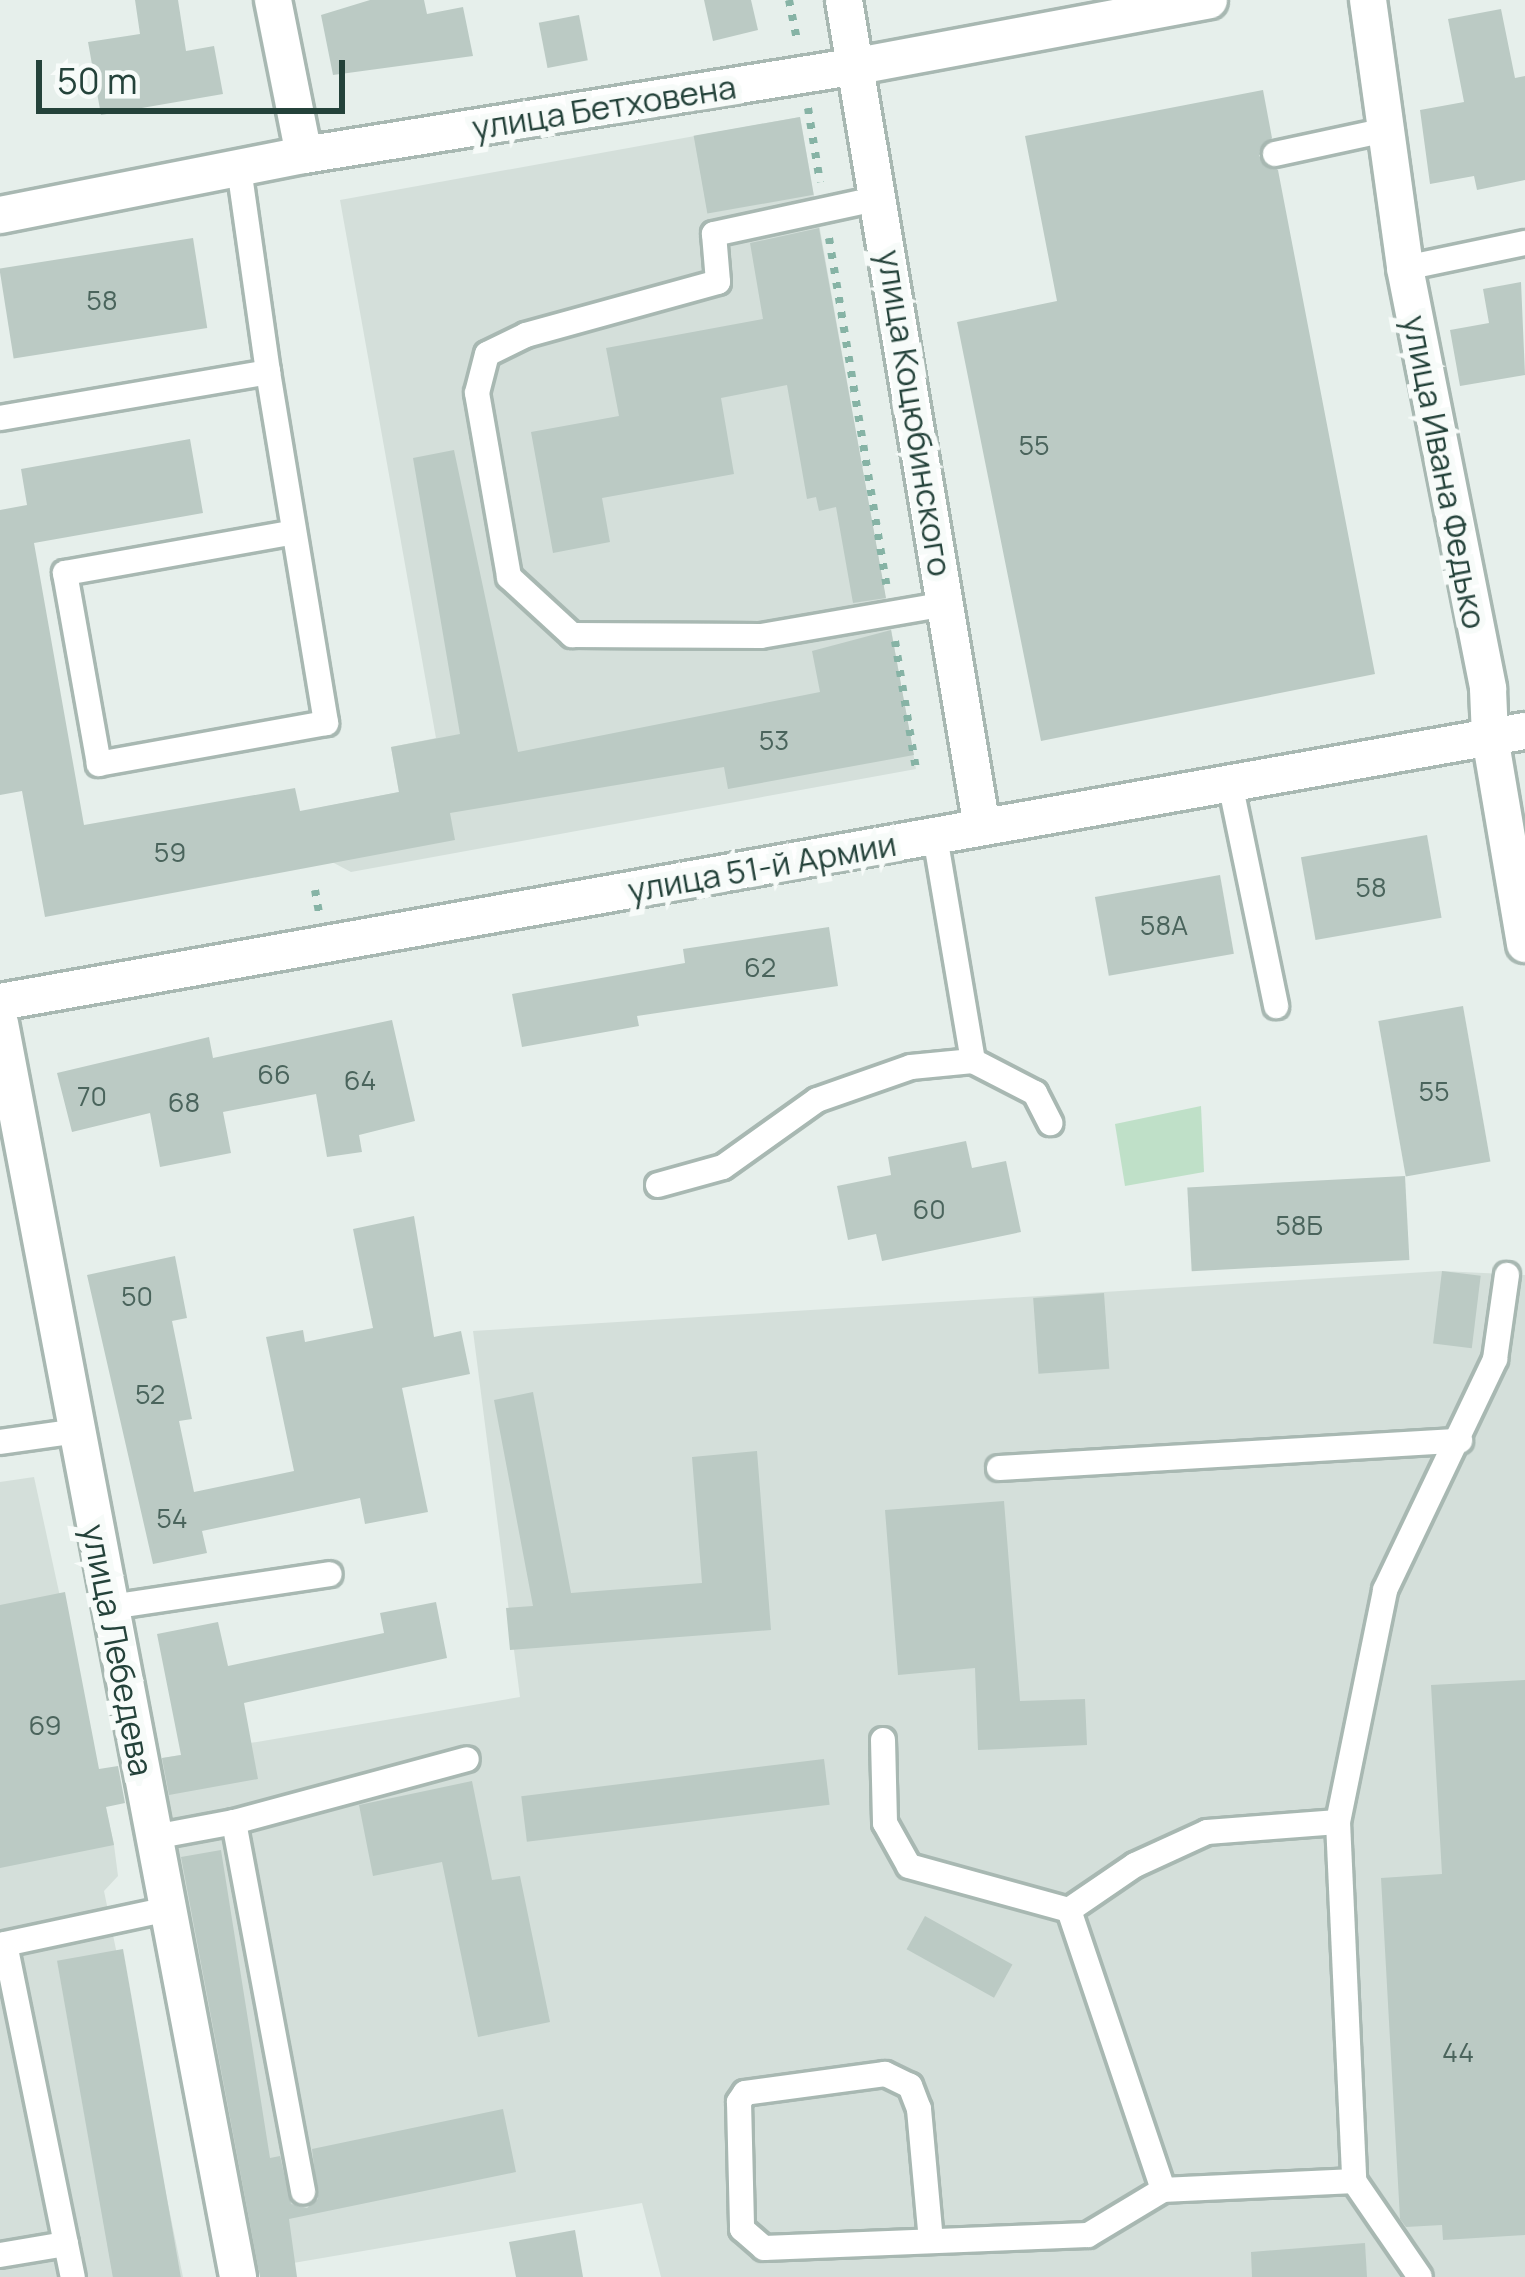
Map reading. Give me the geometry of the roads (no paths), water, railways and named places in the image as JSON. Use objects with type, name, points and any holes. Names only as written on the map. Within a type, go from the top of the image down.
[{"type":"street","points":[[273,0],[304,154]]},
{"type":"street","name":"улица Коцюбинского","points":[[844,0],[982,827]]},
{"type":"street","name":"улица Бетховена","points":[[0,215],[304,154],[858,66],[1209,0]]},
{"type":"street","name":"улица Ивана Федько","points":[[1368,0],[1405,268],[1489,689],[1508,734],[1525,944]]},
{"type":"street","name":"улица 51-й Армии","points":[[0,1003],[1508,734]]},
{"type":"street","name":"улица Лебедева","points":[[0,1023],[238,2277]]},
{"type":"lane","points":[[1275,154],[1386,130]]},
{"type":"lane","points":[[239,168],[290,533],[326,723],[99,764],[65,573],[290,533]]},
{"type":"lane","points":[[880,199],[714,235],[718,282],[526,335],[487,354],[477,393],[509,577],[572,635],[761,636],[946,604]]},
{"type":"lane","points":[[1405,268],[1525,243]]},
{"type":"lane","points":[[0,418],[268,372]]},
{"type":"lane","points":[[1230,783],[1276,1006]]},
{"type":"lane","points":[[935,836],[973,1061]]},
{"type":"lane","points":[[658,1185],[723,1167],[817,1100],[911,1067],[973,1061],[1035,1093],[1050,1123]]},
{"type":"lane","points":[[1420,2277],[1354,2181],[1338,1822],[1385,1590],[1460,1441],[1495,1359],[1507,1275]]},
{"type":"lane","points":[[0,1442],[76,1431]]},
{"type":"lane","points":[[999,1468],[1460,1441]]},
{"type":"lane","points":[[110,1607],[330,1574]]},
{"type":"lane","points":[[883,1740],[885,1823],[909,1866],[1069,1910],[1135,1865],[1207,1832],[1338,1822]]},
{"type":"lane","points":[[154,1837],[234,1822],[467,1760]]},
{"type":"lane","points":[[234,1822],[303,2192]]},
{"type":"lane","points":[[73,2277],[3,1944],[168,1909]]},
{"type":"lane","points":[[1069,1910],[1163,2190]]},
{"type":"lane","points":[[932,2241],[920,2109],[910,2086],[884,2074],[745,2093],[739,2102],[748,2241],[764,2248],[1088,2235],[1163,2190],[1354,2181]]},
{"type":"lane","points":[[0,2255],[66,2244]]}]
